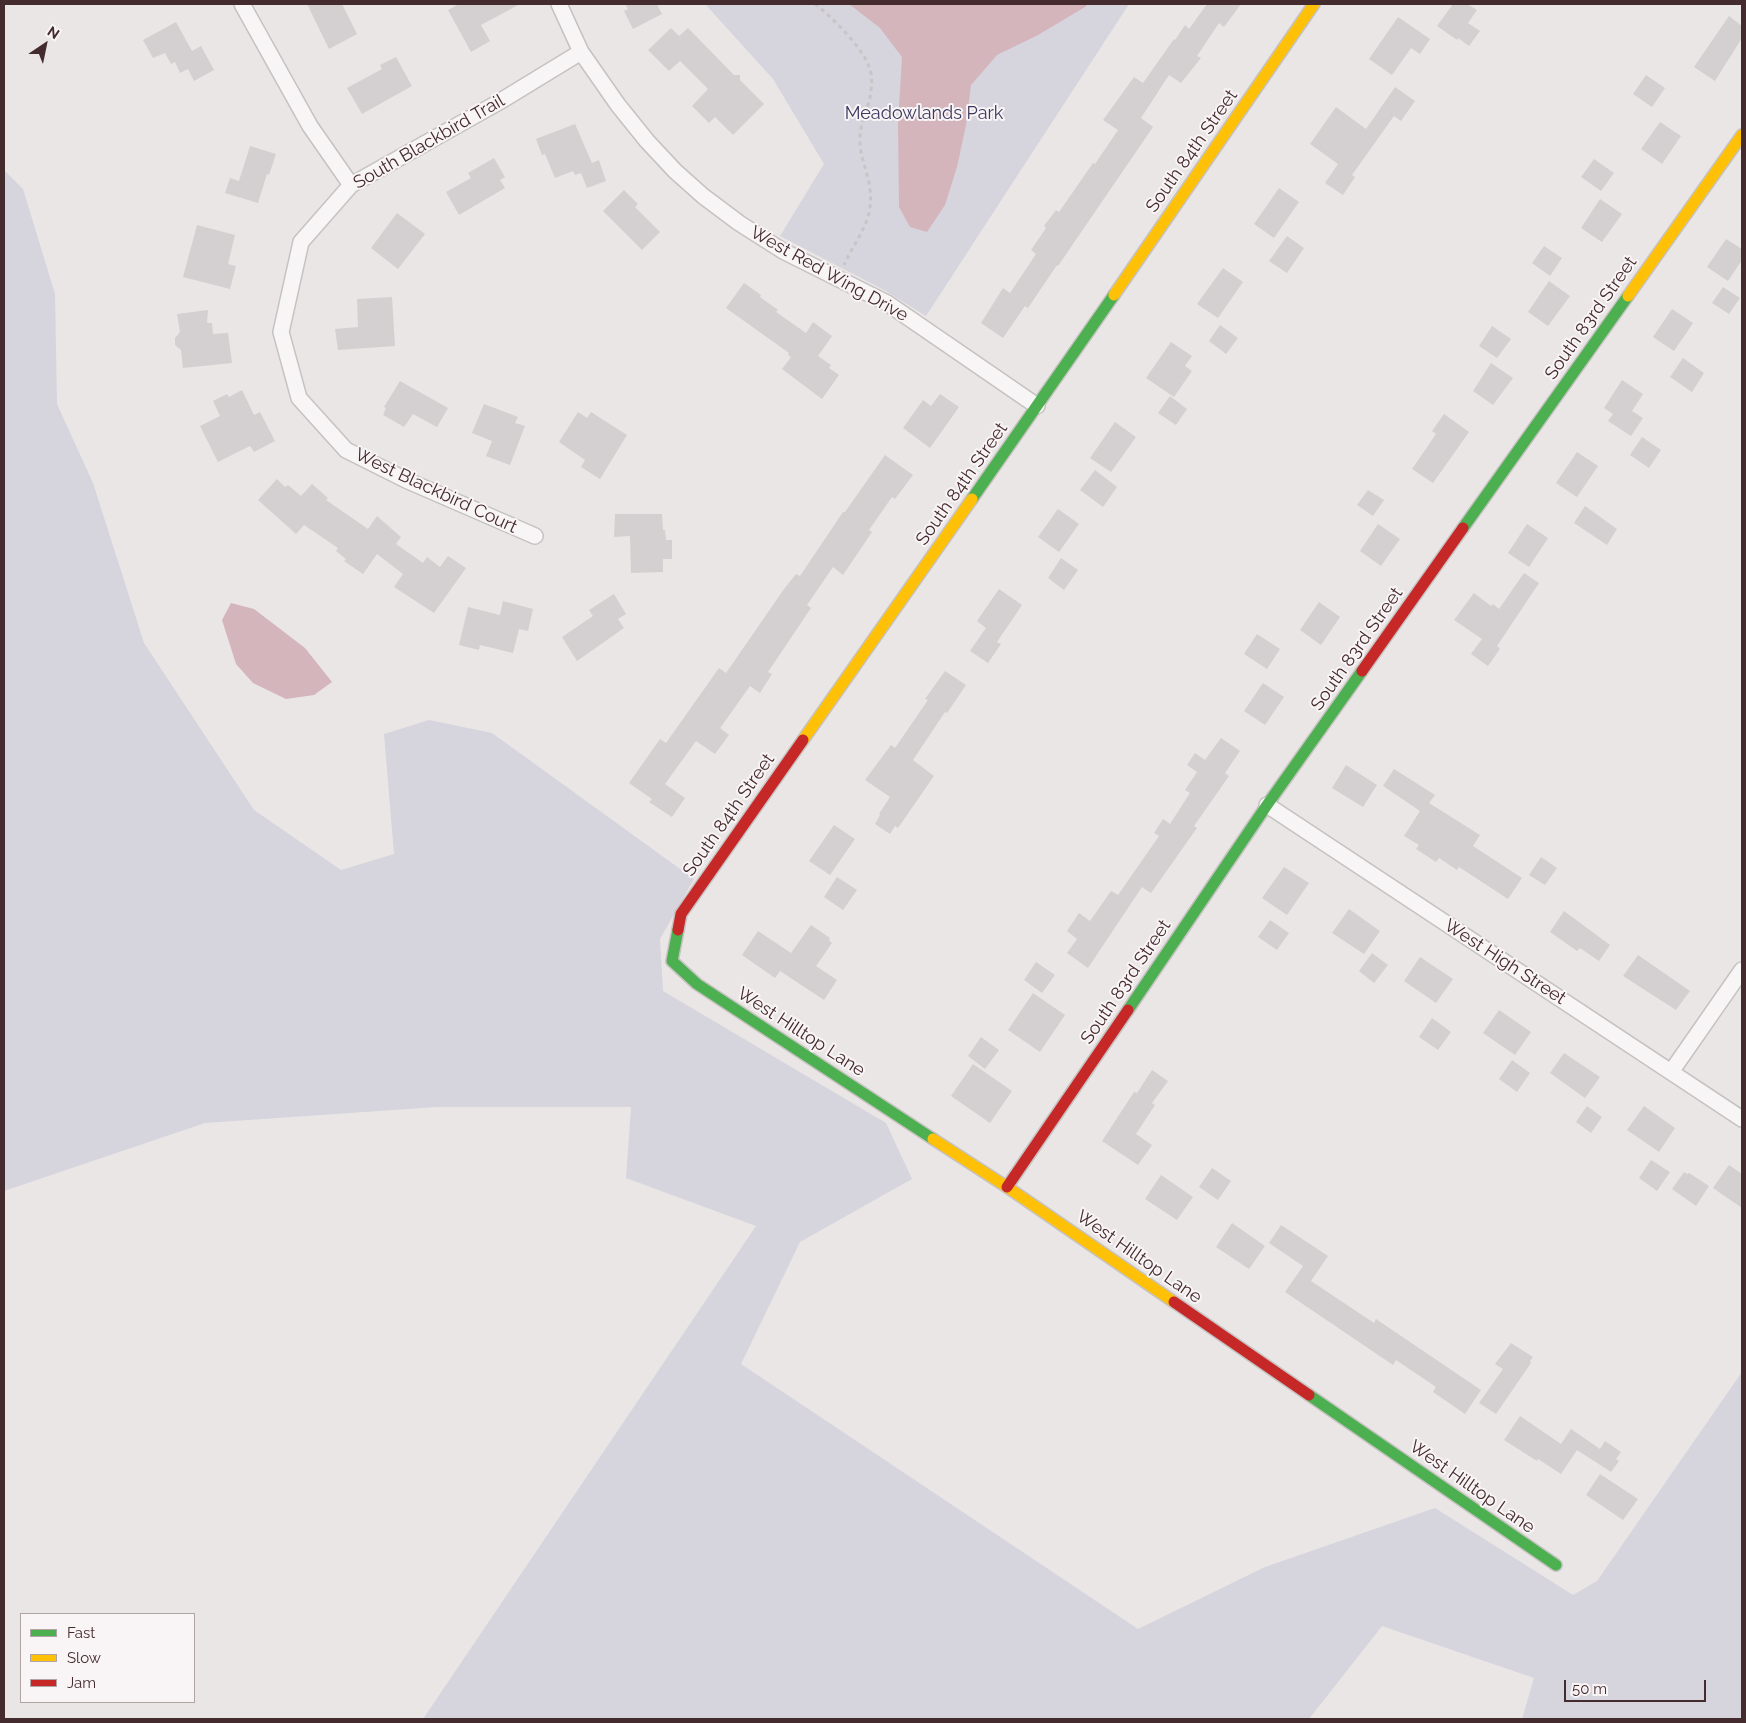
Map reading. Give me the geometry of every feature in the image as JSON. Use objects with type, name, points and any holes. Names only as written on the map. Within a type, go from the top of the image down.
[{"type":"street","points":[[242,4],[310,126],[351,185]]},
{"type":"street","name":"West Red Wing Drive","points":[[559,4],[581,52],[618,105],[647,141],[702,196],[739,224],[783,251],[887,303],[1037,406]]},
{"type":"street","name":"South 84th Street","points":[[697,984],[672,961],[682,914],[1037,406],[1314,4]]},
{"type":"street","name":"South Blackbird Trail","points":[[299,398],[281,332],[301,242],[351,185],[499,102],[581,52]]},
{"type":"street","name":"South 83rd Street","points":[[1007,1187],[1267,805],[1742,134]]},
{"type":"street","name":"West Blackbird Court","points":[[299,398],[346,450],[406,480],[535,536]]},
{"type":"street","name":"West High Street","points":[[1267,805],[1742,1119]]},
{"type":"street","points":[[1671,1072],[1742,970]]},
{"type":"street","name":"West Hilltop Lane","points":[[697,984],[1007,1187],[1556,1565]]},
{"type":"path","points":[[814,4],[828,14],[859,51],[869,65],[871,75],[869,103],[859,137],[870,196],[867,221],[848,255],[838,279]]},
{"type":"green space","name":"Meadowlands Park","points":[[705,4],[1129,4],[926,316],[884,290],[780,236],[824,164],[773,79]]},
{"type":"green space","points":[[4,170],[23,189],[55,294],[57,404],[93,483],[144,643],[254,810],[341,870],[394,854],[384,734],[429,720],[492,733],[694,879],[660,939],[663,991],[886,1123],[912,1179],[800,1242],[741,1364],[1138,1629],[1265,1567],[1435,1508],[1573,1595],[1597,1581],[1742,1372],[1742,1719],[1522,1719],[1534,1678],[1382,1626],[1309,1719],[423,1719],[756,1226],[626,1178],[631,1107],[437,1107],[205,1123],[4,1191]]},
{"type":"shaded area","points":[[849,4],[1088,4],[1038,35],[997,55],[971,85],[966,125],[957,167],[945,205],[927,232],[910,227],[899,207],[898,123],[902,57],[880,28]]},
{"type":"shaded area","points":[[231,603],[254,609],[305,648],[332,682],[314,695],[286,699],[253,683],[236,664],[222,620]]},
{"type":"building","points":[[307,4],[342,4],[357,34],[329,49]]},
{"type":"building","points":[[459,4],[520,4],[481,25],[490,41],[471,52],[448,10]]},
{"type":"building","points":[[625,4],[657,4],[662,14],[633,29],[624,11],[628,9]]},
{"type":"building","points":[[1207,4],[1241,4],[1224,27],[1219,23],[1197,56],[1201,58],[1181,83],[1169,75],[1141,118],[1153,127],[1058,266],[1028,308],[1025,306],[1003,338],[981,323],[1003,288],[1010,293],[1036,254],[1031,250],[1046,228],[1044,226],[1056,210],[1059,212],[1118,130],[1103,120],[1134,77],[1143,83],[1185,25],[1189,29]]},
{"type":"building","points":[[1453,4],[1467,4],[1477,10],[1468,23],[1480,31],[1469,46],[1437,26]]},
{"type":"building","points":[[1729,16],[1742,26],[1742,38],[1715,81],[1694,67]]},
{"type":"building","points":[[1398,17],[1430,39],[1420,54],[1411,48],[1392,75],[1369,59]]},
{"type":"building","points":[[176,22],[192,51],[201,46],[214,70],[194,81],[188,69],[180,73],[175,62],[171,64],[165,53],[153,58],[143,40]]},
{"type":"building","points":[[671,28],[679,36],[688,28],[734,75],[740,75],[740,80],[764,104],[733,135],[715,117],[709,123],[692,106],[708,89],[680,61],[669,71],[648,50]]},
{"type":"building","points":[[396,57],[412,86],[362,114],[347,88],[382,69],[380,65]]},
{"type":"building","points":[[1646,75],[1665,88],[1652,107],[1633,94]]},
{"type":"building","points":[[1395,87],[1415,101],[1401,121],[1394,116],[1352,175],[1355,177],[1343,195],[1325,183],[1338,164],[1310,144],[1336,107],[1366,129]]},
{"type":"building","points":[[1660,122],[1681,136],[1662,164],[1641,149]]},
{"type":"building","points":[[575,124],[592,163],[599,160],[606,181],[587,188],[581,173],[575,175],[573,171],[555,178],[545,154],[542,155],[536,139]]},
{"type":"building","points":[[250,146],[276,154],[269,175],[267,174],[258,203],[225,193],[230,178],[239,181]]},
{"type":"building","points":[[494,158],[505,177],[500,180],[505,188],[459,215],[446,192],[471,178],[468,173]]},
{"type":"building","points":[[1594,159],[1614,173],[1601,191],[1581,177]]},
{"type":"building","points":[[1279,188],[1299,202],[1274,238],[1254,224]]},
{"type":"building","points":[[624,190],[638,204],[635,207],[660,232],[642,250],[603,211]]},
{"type":"building","points":[[1600,199],[1622,214],[1602,242],[1581,228]]},
{"type":"building","points":[[397,213],[425,234],[398,269],[371,248]]},
{"type":"building","points":[[197,225],[235,235],[228,264],[236,266],[230,289],[183,277]]},
{"type":"building","points":[[1287,236],[1304,248],[1287,273],[1269,261]]},
{"type":"building","points":[[1726,239],[1742,249],[1742,260],[1728,281],[1707,267]]},
{"type":"building","points":[[1544,246],[1562,258],[1550,276],[1532,263]]},
{"type":"building","points":[[1223,268],[1243,282],[1218,318],[1197,304]]},
{"type":"building","points":[[1549,281],[1570,296],[1548,326],[1528,312]]},
{"type":"building","points":[[744,283],[778,310],[776,312],[806,333],[813,322],[832,336],[818,356],[831,365],[829,368],[839,375],[822,399],[782,369],[791,357],[788,355],[789,353],[726,308]]},
{"type":"building","points":[[1723,287],[1740,298],[1729,314],[1712,303]]},
{"type":"building","points":[[392,297],[395,346],[338,350],[335,329],[358,327],[357,299]]},
{"type":"building","points":[[1672,309],[1693,323],[1674,351],[1653,337]]},
{"type":"building","points":[[208,310],[207,323],[212,323],[213,334],[228,333],[232,363],[183,368],[181,350],[175,345],[175,338],[180,332],[177,314]]},
{"type":"building","points":[[1220,325],[1238,338],[1226,354],[1209,341]]},
{"type":"building","points":[[1492,326],[1511,339],[1497,358],[1479,346]]},
{"type":"building","points":[[1171,342],[1192,356],[1185,366],[1192,371],[1174,397],[1146,378]]},
{"type":"building","points":[[1683,358],[1704,373],[1692,392],[1670,377]]},
{"type":"building","points":[[1491,363],[1513,378],[1493,405],[1473,391]]},
{"type":"building","points":[[1622,380],[1643,394],[1632,411],[1643,418],[1631,436],[1608,421],[1613,414],[1604,408]]},
{"type":"building","points":[[400,381],[448,408],[437,427],[413,414],[404,427],[383,415],[386,408],[384,407]]},
{"type":"building","points":[[242,390],[254,415],[260,412],[275,441],[254,452],[250,446],[218,462],[200,426],[220,416],[213,401],[227,394],[229,397]]},
{"type":"building","points":[[940,394],[959,407],[930,448],[903,428],[923,400],[931,406]]},
{"type":"building","points":[[1170,396],[1187,409],[1176,425],[1158,413]]},
{"type":"building","points":[[484,404],[518,417],[515,423],[525,426],[510,465],[486,456],[492,441],[472,433]]},
{"type":"building","points":[[578,412],[587,418],[591,412],[627,435],[600,479],[581,467],[585,460],[559,442]]},
{"type":"building","points":[[1444,414],[1469,432],[1433,483],[1412,469],[1436,434],[1432,431]]},
{"type":"building","points":[[1115,422],[1136,437],[1111,472],[1090,458]]},
{"type":"building","points":[[1642,437],[1661,450],[1649,468],[1630,455]]},
{"type":"building","points":[[1577,452],[1598,466],[1577,497],[1556,483]]},
{"type":"building","points":[[885,455],[913,475],[895,499],[892,497],[869,530],[872,532],[843,575],[833,567],[807,605],[811,608],[768,672],[772,674],[760,693],[750,686],[720,728],[729,735],[715,754],[696,741],[665,784],[685,798],[672,817],[649,802],[652,799],[629,783],[660,739],[666,743],[719,668],[726,673],[784,589],[796,574],[800,576],[843,512],[845,512]]},
{"type":"building","points":[[1095,470],[1117,487],[1103,507],[1080,490]]},
{"type":"building","points":[[277,479],[285,487],[288,485],[301,496],[312,484],[328,498],[326,500],[368,529],[377,516],[401,537],[396,544],[423,563],[427,557],[440,567],[448,556],[466,568],[434,613],[394,587],[403,574],[377,554],[363,574],[344,561],[346,559],[336,551],[338,548],[304,525],[296,534],[258,500]]},
{"type":"building","points":[[1368,490],[1384,500],[1373,516],[1357,505]]},
{"type":"building","points":[[1585,506],[1617,529],[1607,545],[1574,523]]},
{"type":"building","points":[[1058,509],[1079,524],[1059,552],[1038,537]]},
{"type":"building","points":[[615,514],[662,514],[666,540],[672,540],[672,559],[663,559],[663,572],[631,573],[630,536],[614,537]]},
{"type":"building","points":[[1378,524],[1400,539],[1381,566],[1360,551]]},
{"type":"building","points":[[1527,524],[1548,538],[1529,567],[1508,553]]},
{"type":"building","points":[[1061,558],[1078,570],[1064,590],[1048,578]]},
{"type":"building","points":[[1524,573],[1539,583],[1497,646],[1500,649],[1488,666],[1471,654],[1482,639],[1454,620],[1474,593],[1491,606],[1493,604],[1499,609]]},
{"type":"building","points":[[999,589],[1022,605],[997,642],[1001,644],[988,663],[970,651],[986,628],[977,621]]},
{"type":"building","points":[[614,594],[626,614],[618,619],[624,628],[577,661],[562,637],[593,616],[589,610]]},
{"type":"building","points":[[503,601],[533,609],[528,631],[519,629],[513,653],[480,645],[479,650],[459,645],[468,607],[500,615]]},
{"type":"building","points":[[1319,602],[1340,617],[1321,645],[1300,630]]},
{"type":"building","points":[[1257,634],[1280,649],[1267,669],[1244,654]]},
{"type":"building","points":[[945,671],[966,685],[947,713],[945,712],[913,760],[934,776],[898,828],[895,826],[890,834],[875,824],[890,797],[865,780],[891,745],[895,748],[928,700],[925,699]]},
{"type":"building","points":[[1263,683],[1284,697],[1265,725],[1244,711]]},
{"type":"building","points":[[1221,738],[1240,751],[1225,773],[1229,776],[1194,826],[1197,828],[1151,893],[1142,887],[1088,968],[1067,953],[1077,939],[1067,931],[1079,913],[1090,921],[1111,891],[1118,895],[1159,836],[1154,833],[1163,819],[1170,824],[1190,793],[1185,790],[1197,772],[1187,765],[1195,753],[1205,760]]},
{"type":"building","points":[[1346,765],[1377,785],[1363,807],[1332,788]]},
{"type":"building","points":[[1394,769],[1435,795],[1429,803],[1480,835],[1473,846],[1522,878],[1508,899],[1459,867],[1457,870],[1439,858],[1436,862],[1416,849],[1419,845],[1404,836],[1420,811],[1383,786]]},
{"type":"building","points":[[834,825],[855,839],[830,875],[809,861]]},
{"type":"building","points":[[1541,857],[1557,868],[1545,885],[1529,875]]},
{"type":"building","points":[[1284,867],[1309,883],[1287,915],[1262,898]]},
{"type":"building","points":[[837,877],[857,890],[843,910],[824,897]]},
{"type":"building","points":[[1349,909],[1380,931],[1364,954],[1332,933]]},
{"type":"building","points":[[1564,911],[1610,945],[1599,961],[1580,948],[1577,951],[1550,932]]},
{"type":"building","points":[[1270,920],[1289,933],[1277,950],[1258,937]]},
{"type":"building","points":[[811,925],[830,938],[829,940],[832,943],[816,966],[837,980],[824,1000],[780,971],[775,978],[742,955],[758,931],[791,953]]},
{"type":"building","points":[[1372,953],[1388,965],[1374,983],[1359,971]]},
{"type":"building","points":[[1638,955],[1690,991],[1676,1010],[1623,976]]},
{"type":"building","points":[[1420,957],[1453,979],[1436,1003],[1404,981]]},
{"type":"building","points":[[1036,962],[1055,975],[1042,993],[1024,980]]},
{"type":"building","points":[[1033,993],[1065,1015],[1040,1052],[1008,1030]]},
{"type":"building","points":[[1499,1010],[1531,1032],[1515,1055],[1483,1033]]},
{"type":"building","points":[[1432,1018],[1451,1032],[1438,1050],[1419,1037]]},
{"type":"building","points":[[981,1037],[999,1050],[985,1069],[968,1056]]},
{"type":"building","points":[[1564,1053],[1600,1077],[1585,1098],[1550,1073]]},
{"type":"building","points":[[1512,1060],[1530,1073],[1517,1092],[1499,1079]]},
{"type":"building","points":[[973,1064],[1012,1091],[990,1123],[951,1096]]},
{"type":"building","points":[[1152,1070],[1168,1081],[1152,1103],[1155,1105],[1136,1134],[1152,1145],[1138,1165],[1102,1141],[1134,1092],[1137,1093]]},
{"type":"building","points":[[1587,1106],[1602,1117],[1591,1133],[1576,1122]]},
{"type":"building","points":[[1644,1106],[1675,1128],[1659,1152],[1627,1130]]},
{"type":"building","points":[[1651,1160],[1670,1172],[1657,1191],[1639,1178]]},
{"type":"building","points":[[1729,1165],[1742,1174],[1742,1208],[1713,1188]]},
{"type":"building","points":[[1212,1168],[1231,1181],[1218,1200],[1199,1187]]},
{"type":"building","points":[[1684,1172],[1689,1173],[1709,1186],[1696,1206],[1672,1189]]},
{"type":"building","points":[[1161,1175],[1193,1197],[1177,1220],[1145,1199]]},
{"type":"building","points":[[1232,1223],[1265,1246],[1249,1269],[1216,1247]]},
{"type":"building","points":[[1281,1225],[1328,1256],[1311,1281],[1374,1323],[1376,1319],[1481,1390],[1465,1414],[1433,1392],[1436,1387],[1396,1360],[1393,1365],[1285,1292],[1303,1266],[1269,1243]]},
{"type":"building","points":[[1511,1343],[1533,1357],[1530,1361],[1531,1363],[1496,1414],[1479,1403],[1503,1369],[1495,1364]]},
{"type":"building","points":[[1520,1416],[1561,1444],[1571,1429],[1600,1449],[1605,1441],[1621,1452],[1616,1459],[1619,1461],[1611,1472],[1577,1450],[1561,1474],[1504,1440]]},
{"type":"building","points":[[1600,1474],[1638,1499],[1623,1520],[1586,1495]]},
{"type":"traffic: fast","points":[[972,499],[1114,295]]},
{"type":"traffic: fast","points":[[1463,528],[1628,296]]},
{"type":"traffic: fast","points":[[1128,1010],[1267,805],[1362,671]]},
{"type":"traffic: fast","points":[[678,930],[672,961],[697,984],[933,1139]]},
{"type":"traffic: fast","points":[[1309,1395],[1556,1565]]},
{"type":"traffic: slow","points":[[1114,295],[1314,4]]},
{"type":"traffic: slow","points":[[1628,296],[1742,135]]},
{"type":"traffic: slow","points":[[803,740],[972,499]]},
{"type":"traffic: slow","points":[[933,1139],[1007,1187],[1174,1302]]},
{"type":"traffic: jam","points":[[1362,671],[1463,528]]},
{"type":"traffic: jam","points":[[678,930],[681,914],[803,740]]},
{"type":"traffic: jam","points":[[1007,1187],[1128,1010]]},
{"type":"traffic: jam","points":[[1174,1302],[1309,1395]]}]
